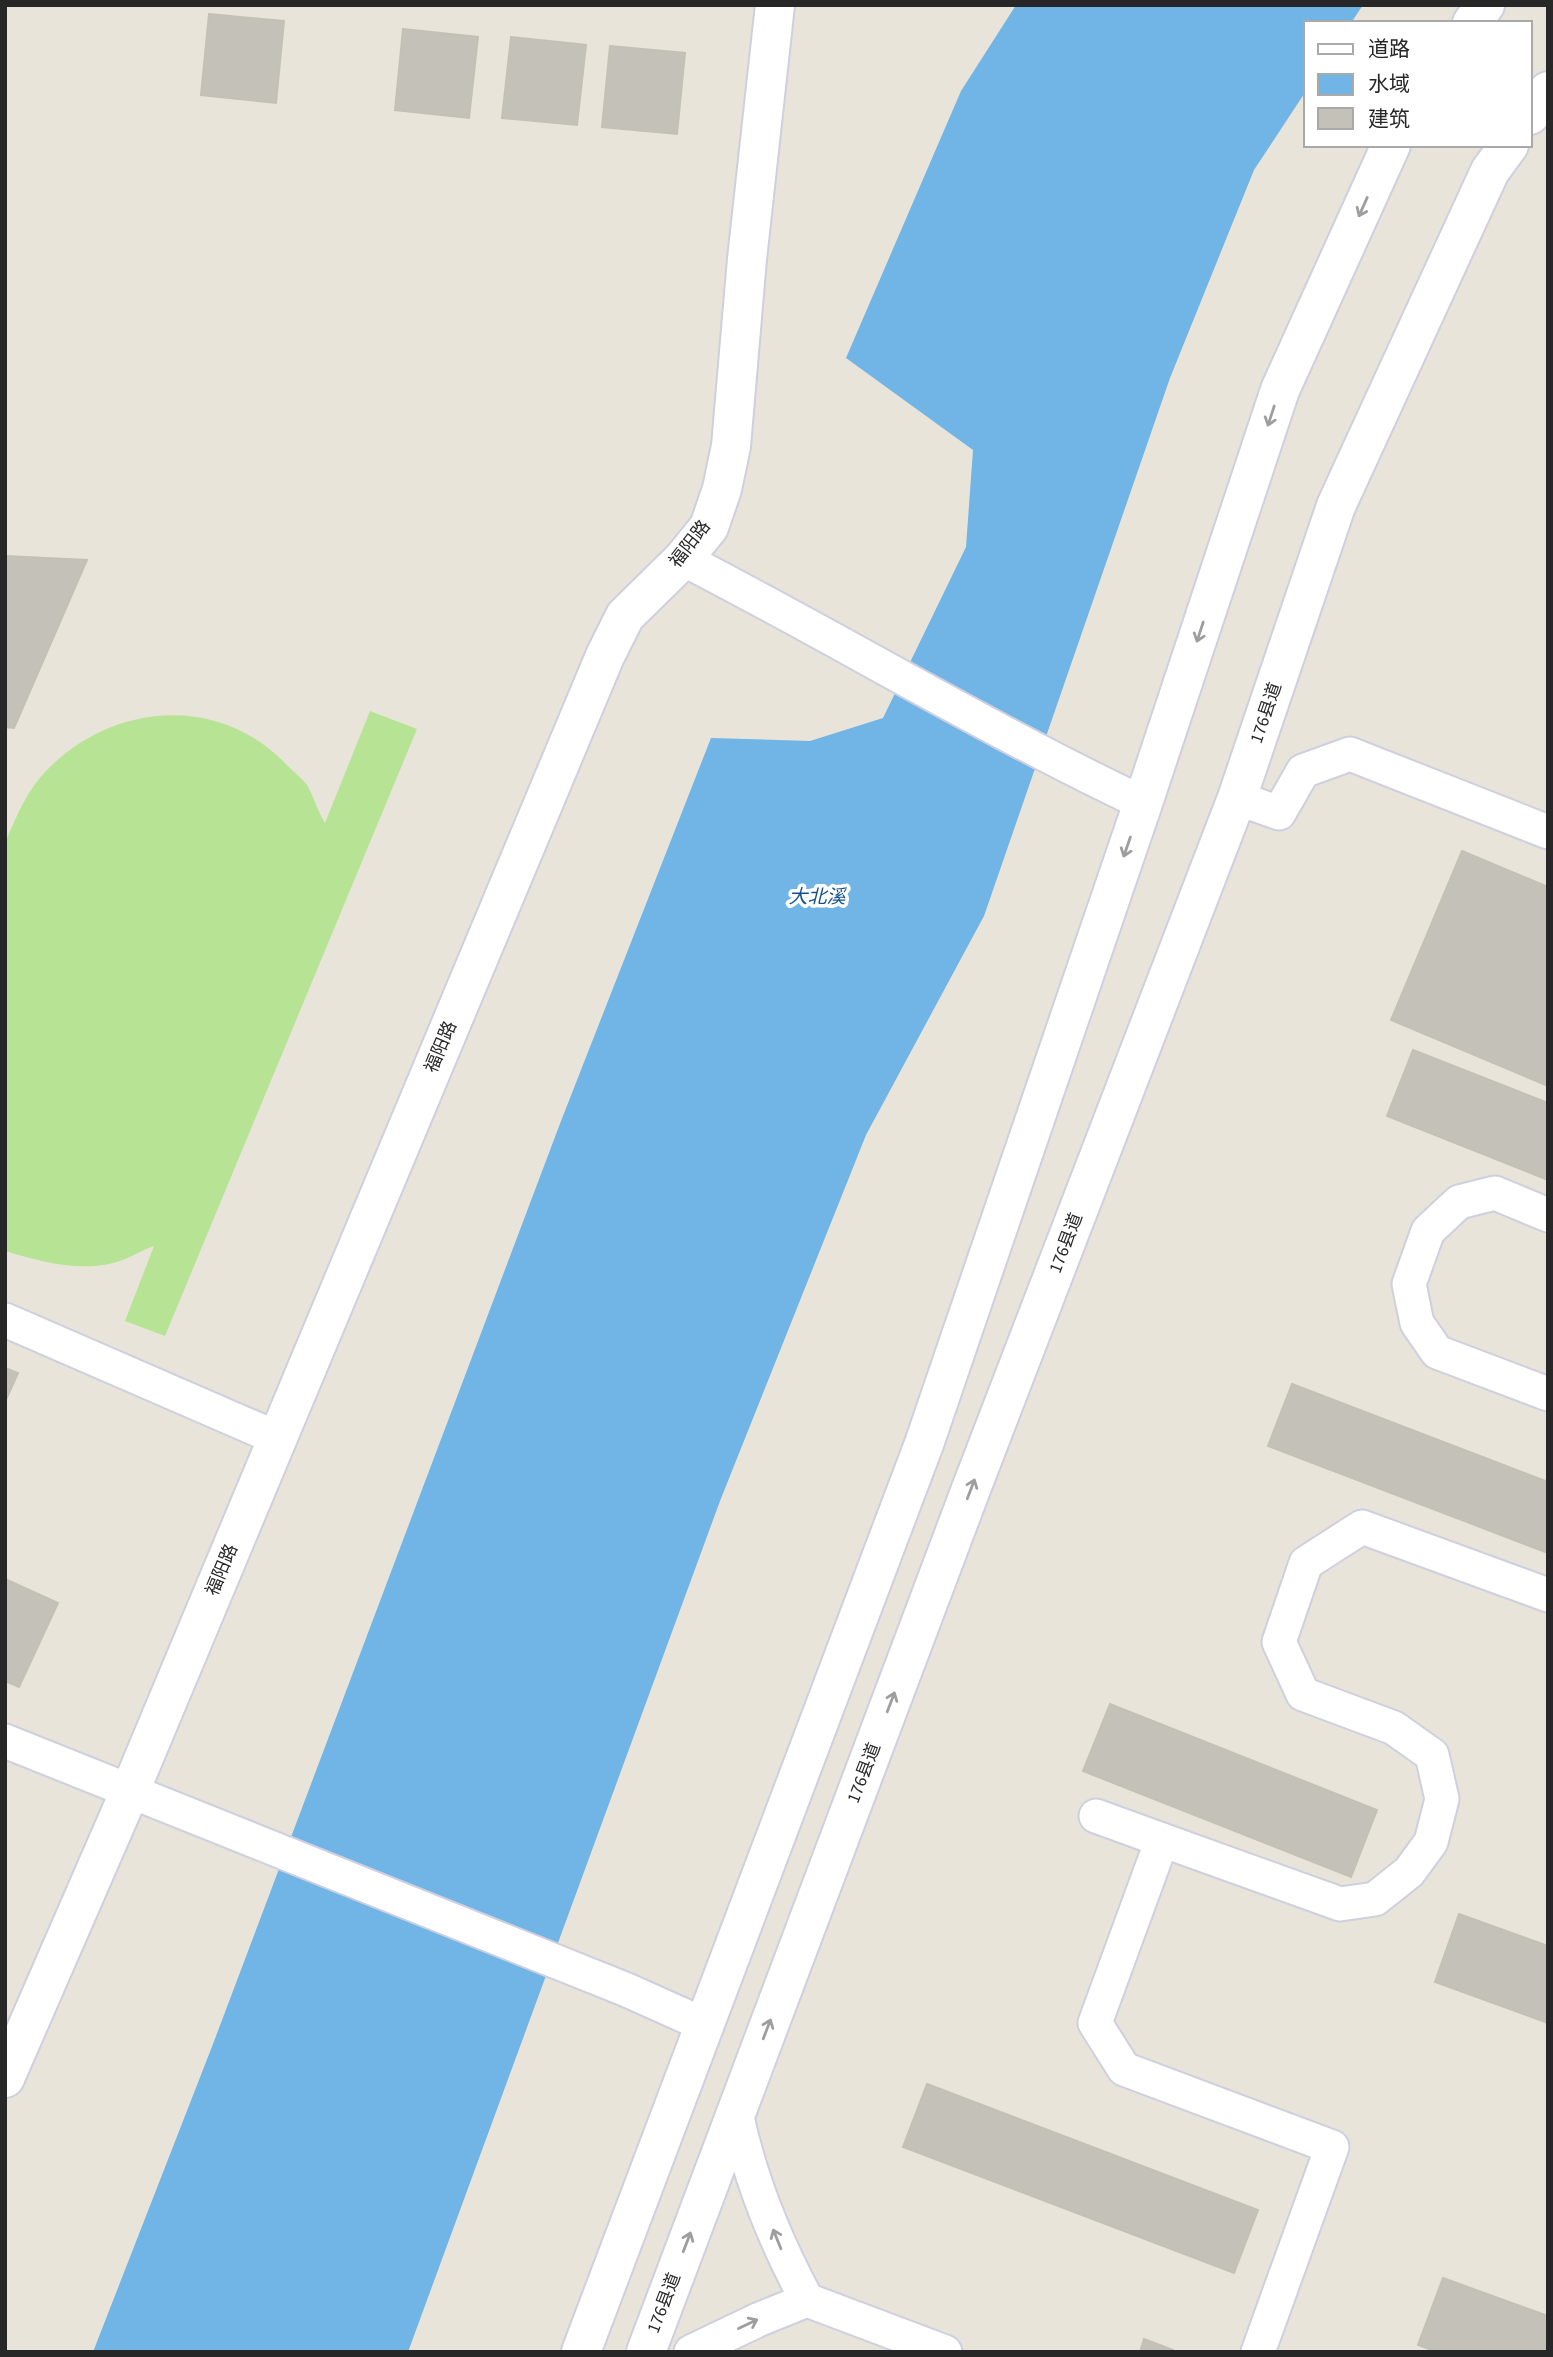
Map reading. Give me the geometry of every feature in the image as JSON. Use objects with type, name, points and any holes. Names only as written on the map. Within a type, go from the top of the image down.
[{"type":"main road","name":"福阳路","points":[[5,2078],[130,1791],[605,656],[625,616],[683,559],[709,527],[722,489],[731,446],[747,259],[775,5]]},
{"type":"main road","points":[[1473,21],[1485,5]]},
{"type":"main road","points":[[1532,112],[1548,91]]},
{"type":"main road","points":[[581,2352],[924,1444],[1143,803],[1280,390],[1390,147]]},
{"type":"main road","name":"176县道","points":[[646,2352],[976,1476],[1237,798],[1336,506],[1490,171],[1507,147]]},
{"type":"street","points":[[683,559],[1079,773],[1143,803]]},
{"type":"street","points":[[1237,798],[1279,813],[1303,771],[1350,754],[1548,832]]},
{"type":"street","points":[[1548,1215],[1495,1193],[1459,1202],[1428,1231],[1409,1284],[1417,1323],[1437,1352],[1548,1394]]},
{"type":"street","points":[[5,1321],[277,1438]]},
{"type":"street","points":[[1096,1816],[1340,1904],[1375,1899],[1409,1871],[1431,1842],[1442,1799],[1432,1755],[1394,1728],[1303,1694],[1279,1642],[1306,1563],[1362,1527],[1548,1595]]},
{"type":"street","points":[[5,1741],[626,1990],[705,2025]]},
{"type":"street","points":[[1162,1840],[1095,2023],[1124,2069],[1332,2147],[1258,2352]]},
{"type":"street","points":[[736,2113],[744,2154],[784,2256],[807,2300],[945,2352]]},
{"type":"street","points":[[691,2352],[807,2300]]},
{"type":"green space","points":[[370,711],[417,729],[165,1336],[125,1321],[154,1246],[118,1262],[86,1266],[45,1262],[5,1251],[5,843],[34,786],[47,770],[73,748],[102,731],[133,720],[165,715],[197,717],[228,725],[257,740],[307,785],[325,823]]},
{"type":"water","name":"大北溪","points":[[1016,5],[1363,5],[1352,21],[1304,21],[1304,94],[1254,170],[1170,378],[984,916],[866,1135],[720,1501],[408,2352],[93,2352],[213,2044],[561,1121],[711,738],[810,741],[883,718],[966,547],[973,450],[846,358],[961,91]]},
{"type":"building","points":[[209,14],[284,21],[276,103],[201,95]]},
{"type":"building","points":[[403,29],[478,37],[469,118],[395,110]]},
{"type":"building","points":[[511,37],[586,45],[577,125],[502,118]]},
{"type":"building","points":[[610,46],[685,53],[677,134],[602,127]]},
{"type":"building","points":[[5,556],[87,560],[14,728],[5,727]]},
{"type":"building","points":[[1462,851],[1548,887],[1548,1086],[1391,1020]]},
{"type":"building","points":[[1413,1050],[1548,1103],[1548,1180],[1387,1116]]},
{"type":"building","points":[[5,1368],[18,1373],[5,1402]]},
{"type":"building","points":[[1292,1384],[1548,1482],[1548,1553],[1268,1446]]},
{"type":"building","points":[[5,1579],[58,1603],[19,1687],[5,1681]]},
{"type":"building","points":[[1110,1704],[1377,1810],[1351,1877],[1083,1771]]},
{"type":"building","points":[[1459,1914],[1548,1946],[1548,2023],[1435,1982]]},
{"type":"building","points":[[927,2084],[1258,2210],[1234,2273],[903,2147]]},
{"type":"building","points":[[1443,2278],[1548,2316],[1548,2352],[1437,2352],[1418,2345]]},
{"type":"building","points":[[1144,2339],[1173,2350],[1173,2352],[1140,2352]]}]
